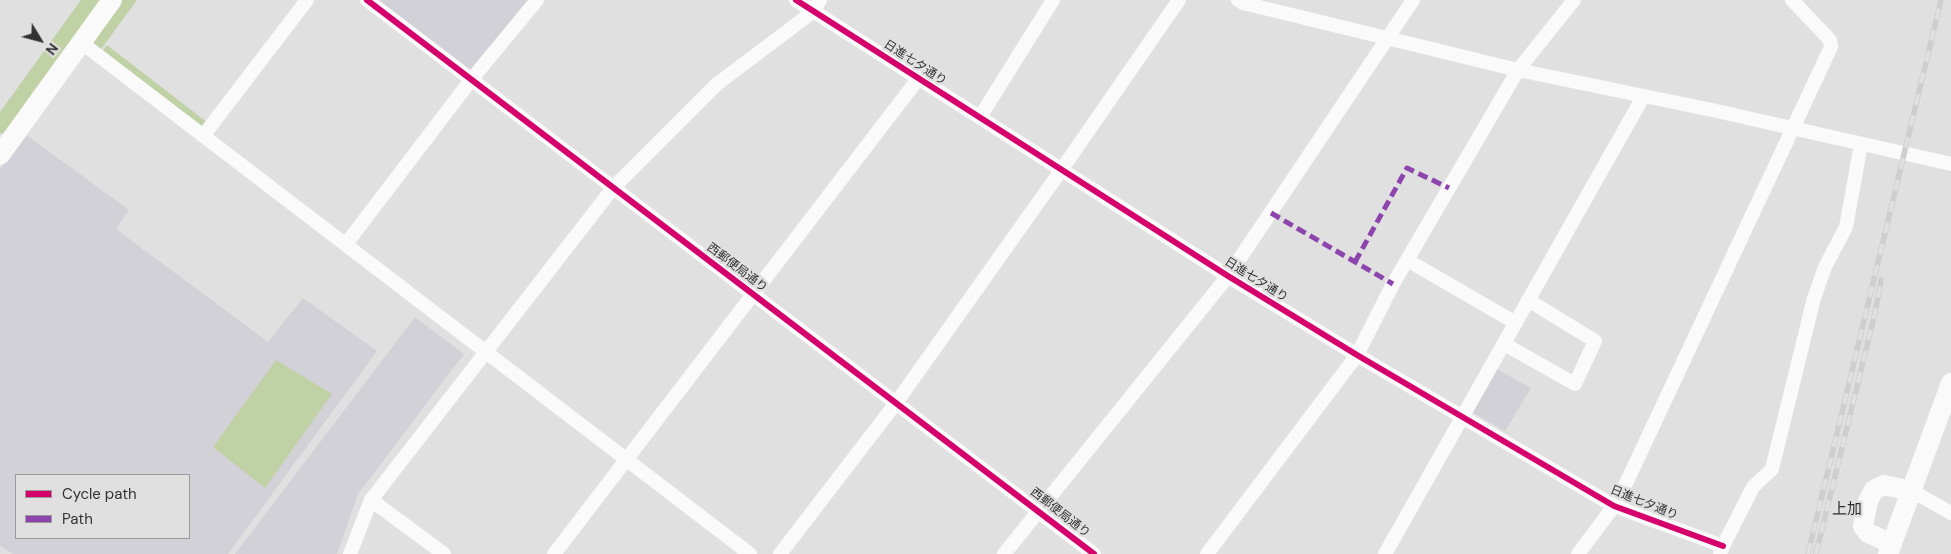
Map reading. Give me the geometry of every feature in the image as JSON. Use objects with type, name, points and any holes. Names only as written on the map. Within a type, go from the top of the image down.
[{"type":"street","points":[[0,155],[112,0]]},
{"type":"street","points":[[203,136],[307,0]]},
{"type":"street","name":"西郵便局通り","points":[[367,0],[1094,554]]},
{"type":"street","points":[[346,244],[471,80],[536,0]]},
{"type":"street","name":"日進七夕通り","points":[[796,0],[817,6],[918,79],[1228,276],[1357,355],[1614,506],[1721,550]]},
{"type":"street","points":[[980,117],[1053,0]]},
{"type":"street","points":[[780,554],[896,403],[1179,0]]},
{"type":"street","points":[[1238,0],[1243,3],[1518,70],[1951,164]]},
{"type":"street","points":[[1004,554],[1228,276],[1413,0]]},
{"type":"street","points":[[1208,554],[1357,355],[1407,260],[1518,70],[1574,0]]},
{"type":"street","points":[[1578,554],[1614,506],[1831,47],[1830,40],[1792,0]]},
{"type":"street","points":[[350,554],[371,500],[613,188],[717,84],[817,6]]},
{"type":"street","points":[[82,42],[750,554]]},
{"type":"street","points":[[554,554],[918,79]]},
{"type":"street","points":[[1385,554],[1643,96]]},
{"type":"street","points":[[1721,550],[1753,488],[1772,469],[1814,298],[1825,267],[1846,227],[1862,144]]},
{"type":"street","points":[[1407,260],[1516,322]]},
{"type":"street","points":[[1504,344],[1575,384],[1595,341],[1528,300]]},
{"type":"street","points":[[1951,383],[1912,491],[1890,549],[1868,533],[1863,526],[1868,501],[1874,490],[1884,485],[1912,491],[1951,513]]},
{"type":"street","points":[[371,500],[444,554]]},
{"type":"shaded area","points":[[378,0],[531,0],[474,69],[469,69]]},
{"type":"shaded area","points":[[25,134],[129,210],[116,229],[268,342],[303,298],[377,351],[228,554],[13,554],[0,546],[0,170]]},
{"type":"shaded area","points":[[415,317],[464,354],[358,494],[337,554],[235,554]]},
{"type":"shaded area","points":[[1495,368],[1531,388],[1505,431],[1472,412]]},
{"type":"green space","points":[[81,0],[104,0],[6,135],[0,133],[0,112]]},
{"type":"green space","points":[[114,0],[137,0],[99,52],[84,42]]},
{"type":"green space","points":[[107,45],[208,123],[202,131],[100,54]]},
{"type":"green space","points":[[276,360],[332,394],[265,488],[213,447]]},
{"type":"railway","points":[[1808,554],[1941,0]]},
{"type":"railway","points":[[1816,554],[1875,313],[1881,280]]},
{"type":"marked path","points":[[1355,262],[1407,168],[1449,188]]},
{"type":"marked path","points":[[1271,213],[1393,284]]},
{"type":"cycle path","points":[[367,0],[1094,554]]},
{"type":"cycle path","points":[[796,0],[1228,276],[1357,355],[1614,506],[1723,546]]},
{"type":"district","name":"上加","points":[[1847,510]]}]
